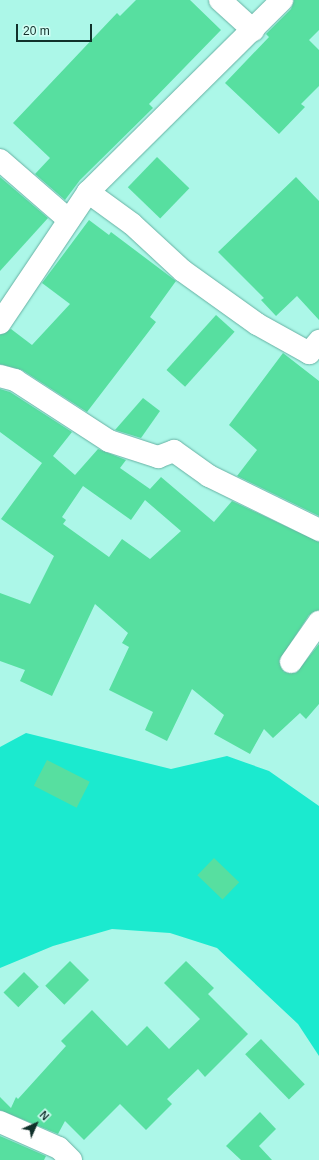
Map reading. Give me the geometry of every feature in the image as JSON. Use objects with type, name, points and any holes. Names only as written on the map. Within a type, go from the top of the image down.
[{"type":"street","points":[[220,0],[253,30]]},
{"type":"street","points":[[0,323],[88,192],[282,0]]},
{"type":"street","points":[[0,160],[69,220]]},
{"type":"street","points":[[88,192],[132,224],[183,271],[257,324],[316,352]]},
{"type":"street","points":[[0,376],[15,380],[109,441],[158,457],[174,451],[209,476],[319,530]]},
{"type":"street","points":[[291,662],[319,622]]},
{"type":"street","points":[[0,1122],[59,1148],[71,1160]]},
{"type":"shaded area","points":[[26,733],[171,769],[227,756],[269,771],[319,806],[319,1056],[298,1024],[217,948],[170,933],[112,929],[53,946],[0,968],[0,747]]},
{"type":"building","points":[[136,0],[190,0],[221,30],[149,104],[153,108],[80,180],[65,200],[35,174],[50,158],[13,123],[117,13],[120,16]]},
{"type":"building","points":[[294,0],[319,0],[319,30],[309,40],[319,50],[319,86],[301,104],[305,107],[279,134],[225,83],[269,37],[266,34],[291,9]]},
{"type":"building","points":[[157,157],[189,188],[160,218],[128,187]]},
{"type":"building","points":[[0,177],[48,218],[0,271]]},
{"type":"building","points":[[296,177],[319,201],[319,320],[297,296],[276,316],[261,300],[264,298],[218,252]]},
{"type":"building","points":[[89,220],[109,235],[111,232],[176,281],[150,317],[156,322],[87,412],[22,370],[0,364],[0,335],[11,329],[32,345],[70,304],[42,283]]},
{"type":"building","points":[[216,315],[235,332],[185,387],[166,370]]},
{"type":"building","points":[[283,353],[319,381],[319,516],[237,476],[257,450],[229,425]]},
{"type":"building","points":[[0,389],[10,392],[72,432],[53,456],[75,475],[98,449],[126,460],[120,468],[150,489],[161,477],[214,522],[232,501],[319,542],[319,610],[309,615],[279,661],[284,672],[296,673],[319,644],[319,704],[306,719],[300,713],[273,738],[264,729],[250,754],[214,734],[224,715],[192,689],[167,741],[145,730],[153,712],[109,690],[129,647],[122,643],[128,633],[95,604],[52,696],[20,681],[25,670],[0,661],[0,593],[30,604],[54,556],[1,519],[42,463],[0,432]],"holes":[[[83,486],[131,520],[145,500],[181,531],[150,559],[122,539],[109,557],[63,524],[66,520],[62,517]]]},
{"type":"building","points":[[143,398],[160,411],[141,438],[115,430]]},
{"type":"building","points":[[47,760],[90,782],[77,808],[34,786]]},
{"type":"building","points":[[214,858],[239,882],[223,900],[197,875]]},
{"type":"building","points":[[70,961],[89,980],[64,1005],[45,986]]},
{"type":"building","points":[[186,961],[214,988],[208,994],[248,1034],[205,1077],[198,1069],[167,1099],[172,1104],[146,1130],[120,1104],[84,1140],[65,1121],[58,1134],[0,1110],[0,1097],[11,1108],[16,1097],[18,1099],[66,1046],[61,1041],[92,1010],[127,1046],[147,1026],[169,1049],[200,1019],[164,983]]},
{"type":"building","points":[[24,972],[39,987],[18,1007],[3,993]]},
{"type":"building","points":[[261,1039],[305,1084],[289,1100],[245,1054]]},
{"type":"building","points":[[260,1112],[276,1129],[259,1146],[272,1160],[241,1160],[226,1146]]},
{"type":"building","points":[[0,1136],[46,1156],[44,1160],[0,1160]]}]
